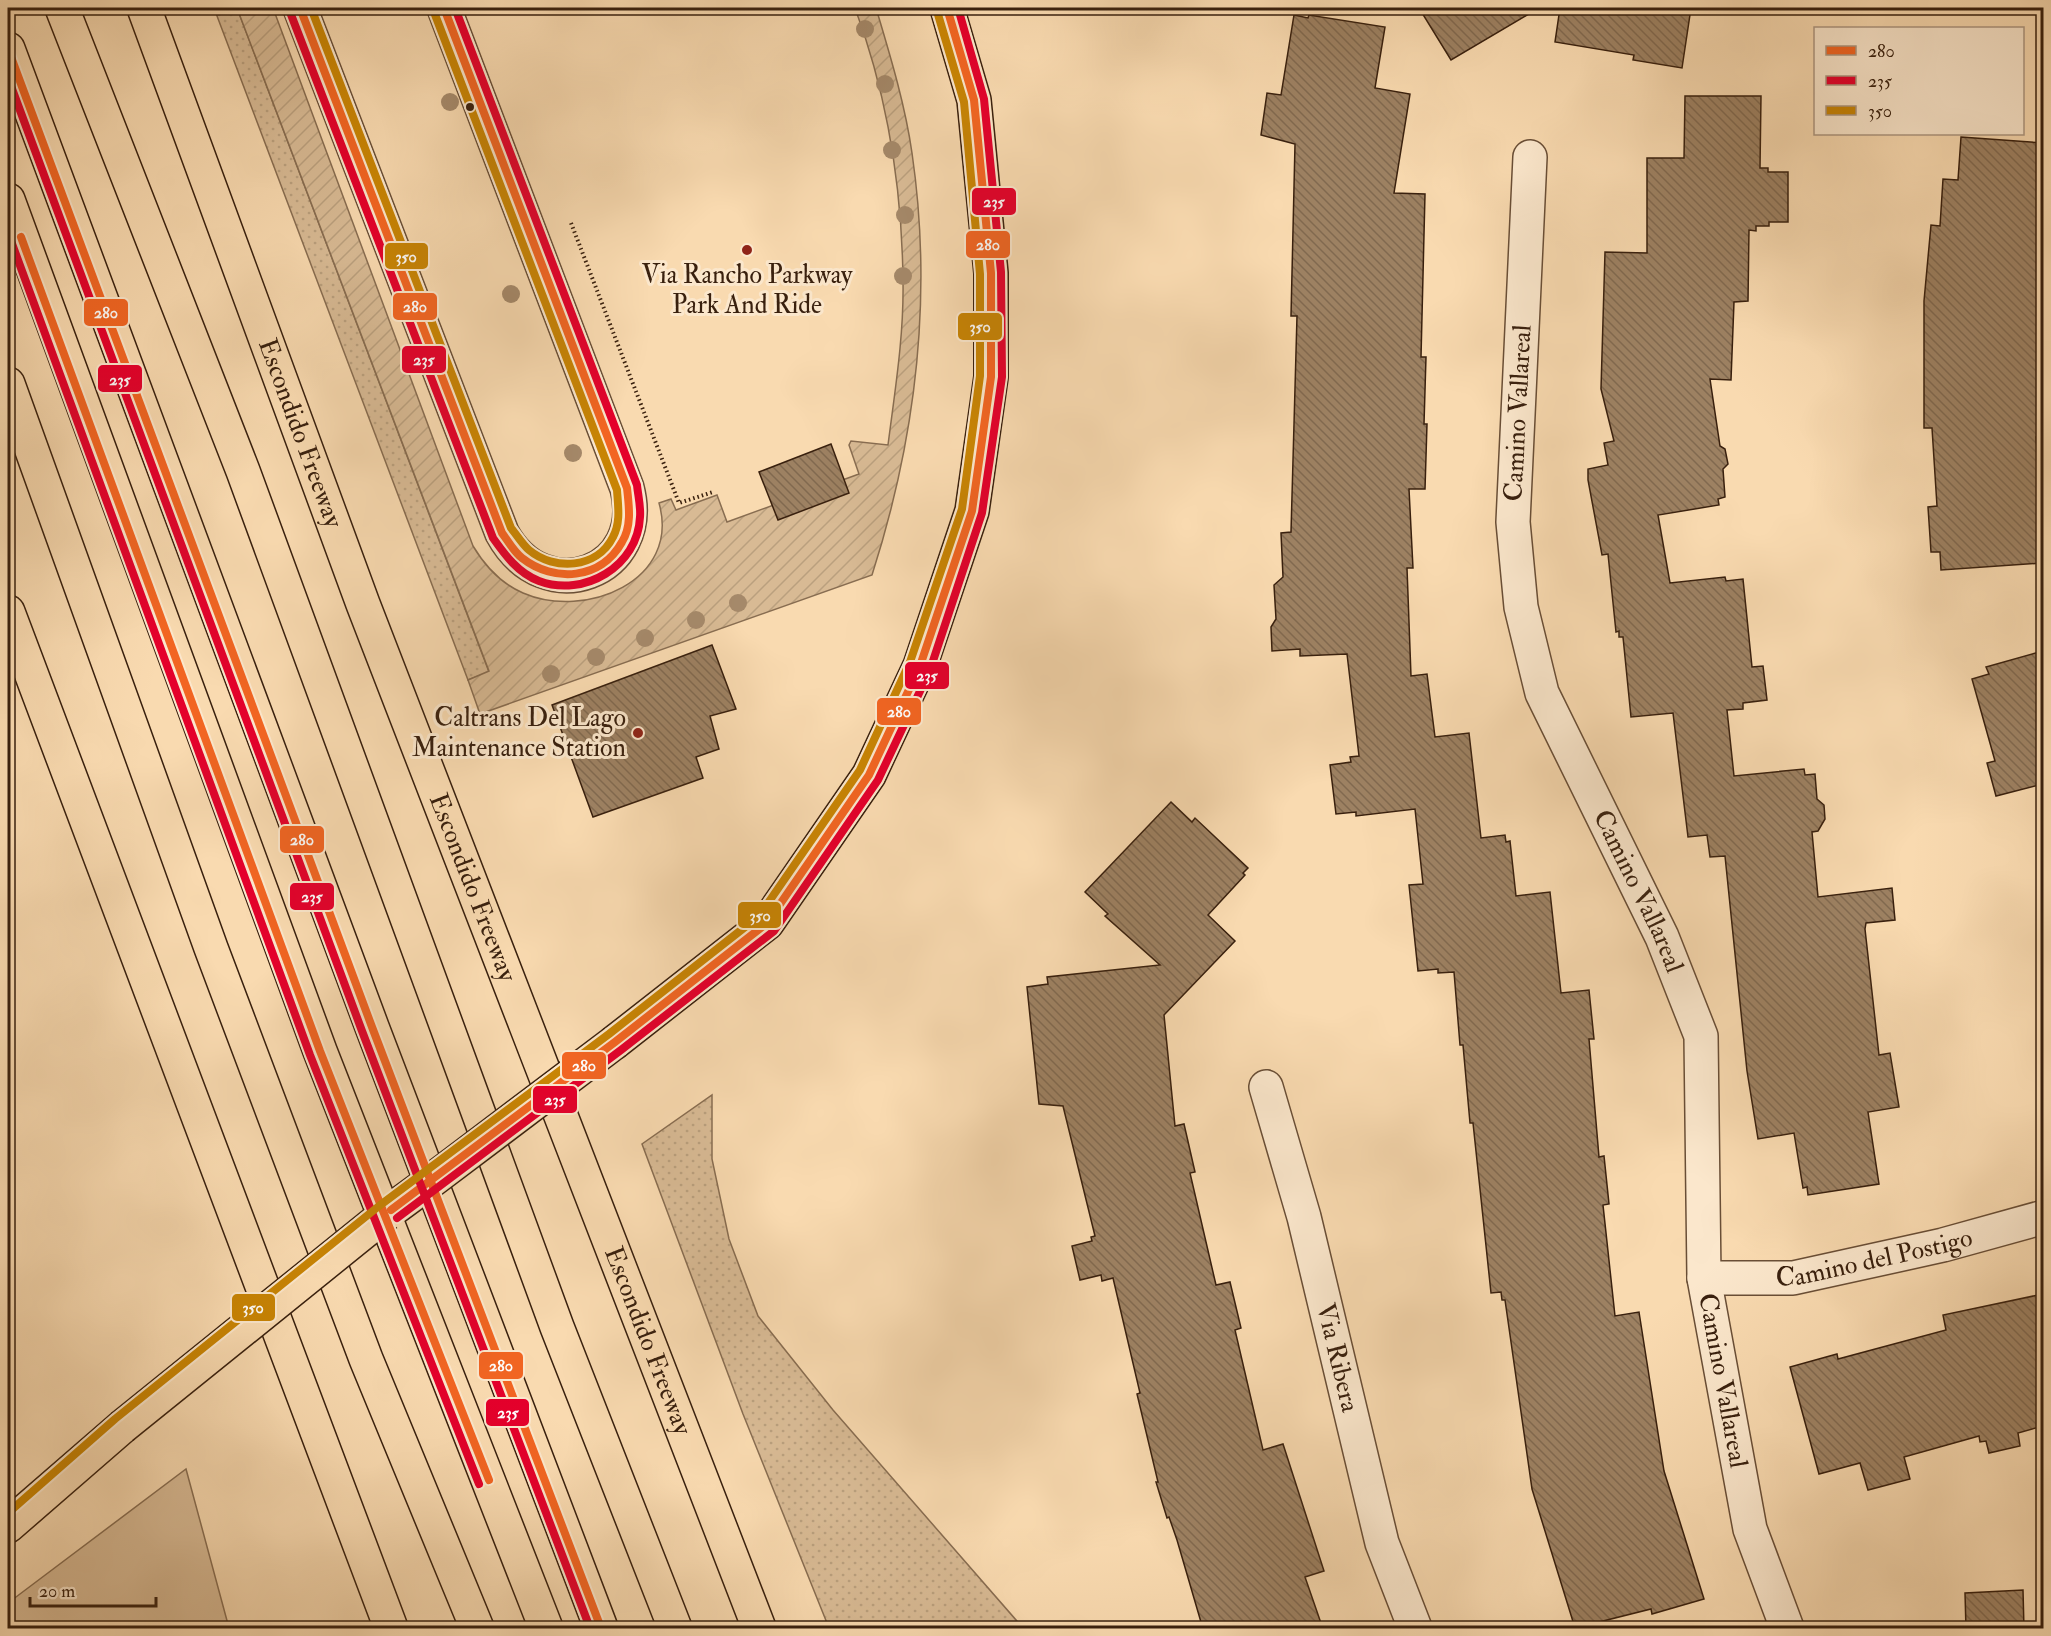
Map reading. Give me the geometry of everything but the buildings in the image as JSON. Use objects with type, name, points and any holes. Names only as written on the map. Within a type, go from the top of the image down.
[{"type":"main road","points":[[62,8],[243,471],[557,1327],[675,1629]]},
{"type":"main road","name":"Escondido Freeway","points":[[144,8],[363,604],[759,1629]]},
{"type":"main road","points":[[8,1526],[122,1427],[386,1214],[615,1042],[767,923],[869,775],[920,666],[972,511],[991,377],[991,273],[974,100],[947,8]]},
{"type":"main road","points":[[8,49],[372,1026],[494,1342],[601,1629]]},
{"type":"main road","points":[[8,200],[320,1051],[386,1214],[546,1629]]},
{"type":"main road","points":[[8,384],[207,936],[366,1359],[477,1629]]},
{"type":"main road","points":[[8,612],[391,1629]]},
{"type":"street","points":[[300,8],[502,532],[512,551],[547,574],[568,576],[588,572],[607,562],[621,546],[629,527],[632,507],[627,488],[444,8]]},
{"type":"street","name":"Camino Vallareal","points":[[1530,157],[1513,522],[1521,608],[1542,693],[1662,937],[1701,1036],[1704,1278],[1750,1529],[1787,1629]]},
{"type":"street","name":"Via Ribera","points":[[1266,1087],[1304,1216],[1382,1543],[1415,1629]]},
{"type":"street","name":"Camino del Postigo","points":[[1704,1278],[1793,1278],[1943,1245],[2043,1217]]},
{"type":"path","points":[[567,214],[679,503],[712,492]]},
{"type":"shaded area","points":[[214,8],[237,8],[489,672],[468,680]]},
{"type":"shaded area","points":[[237,8],[273,8],[473,546],[495,574],[515,589],[548,600],[574,601],[599,597],[623,587],[642,573],[656,554],[662,530],[659,503],[671,499],[676,510],[717,495],[727,522],[859,474],[849,445],[851,441],[888,445],[902,322],[900,211],[884,108],[855,8],[876,8],[897,80],[909,135],[918,207],[921,260],[920,314],[910,419],[900,472],[872,575],[480,714],[468,680],[489,671]]},
{"type":"shaded area","points":[[712,1095],[712,1159],[729,1239],[758,1316],[833,1410],[1023,1628],[829,1628],[743,1414],[642,1144]]},
{"type":"shaded area","points":[[186,1469],[229,1628],[8,1628],[8,1603]]},
{"type":"transit line","name":"280","points":[[300,8],[502,533],[519,556],[535,566],[562,574],[576,574],[602,564],[613,555],[622,542],[629,516],[627,488],[444,8]]},
{"type":"transit line","name":"350","points":[[311,8],[511,528],[526,548],[539,557],[562,564],[586,561],[606,548],[616,531],[617,490],[434,12]]},
{"type":"transit line","name":"235","points":[[290,12],[493,538],[513,563],[531,578],[556,585],[573,585],[606,574],[630,550],[637,535],[640,517],[637,485],[455,8]]},
{"type":"transit line","name":"280","points":[[391,1210],[615,1042],[767,923],[869,775],[920,666],[972,511],[991,377],[991,273],[974,100],[947,8]]},
{"type":"transit line","name":"235","points":[[397,1218],[621,1050],[774,931],[878,780],[930,670],[982,513],[1002,377],[1001,272],[984,99],[958,8]]},
{"type":"transit line","name":"350","points":[[8,1513],[115,1419],[379,1206],[609,1034],[759,916],[860,770],[910,662],[962,509],[980,376],[980,274],[964,102],[937,11]]},
{"type":"transit line","name":"280","points":[[8,49],[372,1027],[601,1628]]},
{"type":"transit line","name":"235","points":[[8,78],[362,1031],[590,1628]]},
{"type":"transit line","name":"280","points":[[21,237],[320,1051],[489,1480]]},
{"type":"transit line","name":"235","points":[[11,241],[310,1055],[479,1484]]},
{"type":"place","name":"Via Rancho Parkway Park And Ride","points":[[747,250]]},
{"type":"place","name":"Caltrans Del Lago Maintenance Station","points":[[638,733]]}]
